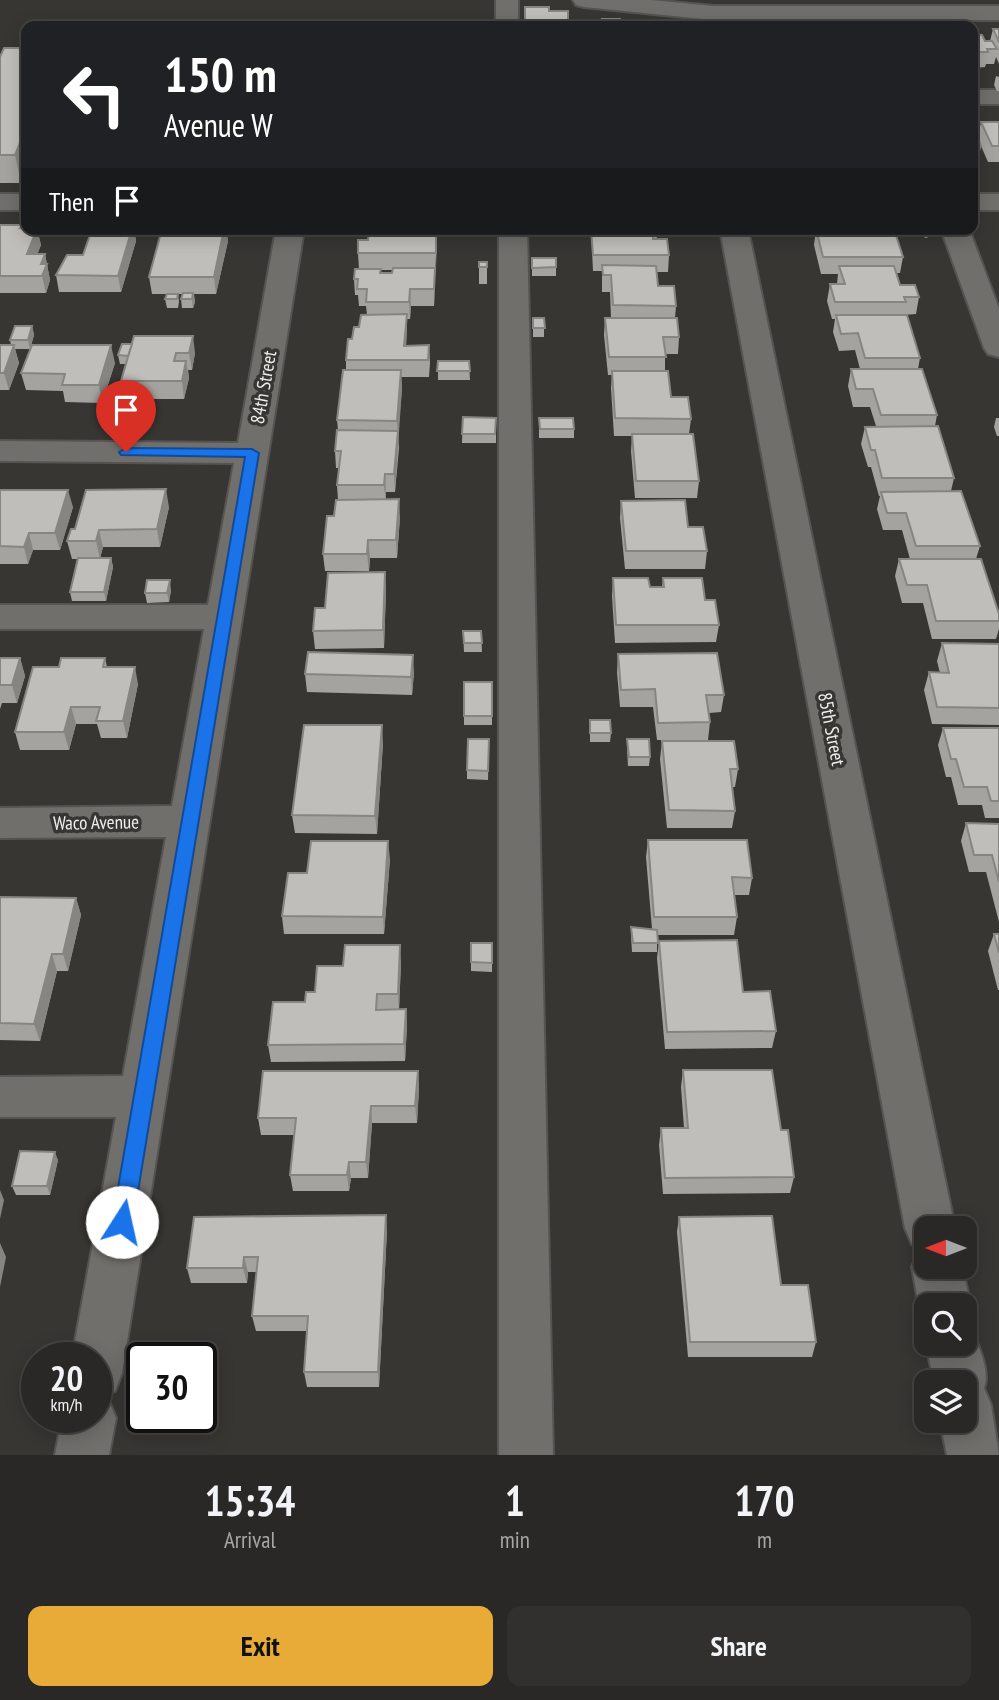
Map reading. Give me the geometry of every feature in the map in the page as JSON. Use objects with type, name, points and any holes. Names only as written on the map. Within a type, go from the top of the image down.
[{"type":"street","points":[[507,0],[507,21]]},
{"type":"street","points":[[595,1],[713,13],[999,13]]},
{"type":"street","points":[[978,97],[999,97]]},
{"type":"street","points":[[0,202],[21,202]]},
{"type":"street","points":[[978,202],[999,202]]},
{"type":"street","name":"84th Street","points":[[101,1342],[289,235]]},
{"type":"street","points":[[513,235],[526,1455]]},
{"type":"street","name":"85th Street","points":[[735,235],[928,1216]]},
{"type":"street","points":[[957,235],[999,348]]},
{"type":"street","points":[[0,451],[252,453]]},
{"type":"street","points":[[0,617],[225,617]]},
{"type":"street","name":"Waco Avenue","points":[[0,823],[191,821]]},
{"type":"street","points":[[0,1097],[144,1096]]},
{"type":"street","points":[[82,1455],[86,1433]]},
{"type":"street","points":[[970,1433],[974,1455]]},
{"type":"building","points":[[525,7],[549,7],[549,11],[568,11],[568,21],[525,21]]},
{"type":"building","points":[[602,19],[620,21],[602,21]]},
{"type":"building","points":[[993,29],[999,29],[999,42]]},
{"type":"building","points":[[978,35],[982,35],[985,41],[992,41],[997,49],[987,49],[988,52],[978,52]]},
{"type":"building","points":[[4,48],[21,48],[21,140],[15,155],[0,155],[0,57]]},
{"type":"building","points":[[981,122],[999,122],[999,146],[992,146]]},
{"type":"building","points":[[0,225],[21,225],[21,235],[35,235],[27,254],[45,254],[41,264],[47,264],[42,276],[0,276]]},
{"type":"building","points":[[90,235],[130,235],[118,276],[56,275],[67,255],[83,255]]},
{"type":"building","points":[[160,235],[223,235],[214,277],[149,277]]},
{"type":"building","points":[[368,235],[436,235],[436,253],[358,253],[358,240],[368,240]]},
{"type":"building","points":[[591,235],[653,235],[653,239],[667,239],[669,255],[593,255]]},
{"type":"building","points":[[818,235],[896,235],[903,257],[823,257]]},
{"type":"building","points":[[532,258],[556,258],[556,267],[532,268]]},
{"type":"building","points":[[479,262],[487,262],[487,267],[479,267]]},
{"type":"building","points":[[602,265],[656,266],[658,286],[674,286],[676,306],[613,305],[611,275],[603,275]]},
{"type":"building","points":[[839,266],[894,266],[900,285],[915,285],[919,297],[904,297],[906,302],[835,302],[830,284],[845,284]]},
{"type":"building","points":[[393,268],[435,268],[434,289],[410,289],[409,302],[366,302],[367,289],[357,289],[355,269],[381,269],[380,273],[392,273]]},
{"type":"building","points":[[183,293],[193,293],[192,299],[181,299]]},
{"type":"building","points":[[167,294],[178,294],[177,299],[165,299]]},
{"type":"building","points":[[407,314],[404,346],[429,345],[428,360],[346,360],[348,339],[352,339],[354,327],[359,327],[361,315]]},
{"type":"building","points":[[836,315],[907,315],[920,358],[865,358],[858,333],[841,334]]},
{"type":"building","points":[[533,318],[544,318],[545,328],[533,328]]},
{"type":"building","points":[[605,318],[677,318],[679,337],[663,337],[666,357],[609,357]]},
{"type":"building","points":[[15,326],[32,326],[28,340],[10,340]]},
{"type":"building","points":[[134,336],[193,336],[189,353],[176,353],[174,361],[186,361],[182,381],[121,381]]},
{"type":"building","points":[[122,344],[132,344],[128,356],[118,355]]},
{"type":"building","points":[[0,345],[14,345],[4,373],[0,373]]},
{"type":"building","points":[[32,345],[111,345],[99,385],[62,385],[65,374],[21,373]]},
{"type":"building","points":[[438,361],[469,361],[470,371],[437,371]]},
{"type":"building","points":[[851,369],[922,369],[937,415],[881,415],[873,389],[856,389]]},
{"type":"building","points":[[343,370],[401,370],[397,421],[337,420]]},
{"type":"building","points":[[612,371],[668,371],[671,397],[688,397],[691,419],[615,418]]},
{"type":"building","points":[[463,417],[496,418],[495,434],[462,434]]},
{"type":"building","points":[[539,418],[573,418],[574,429],[540,429]]},
{"type":"building","points":[[938,426],[954,478],[882,478],[875,450],[871,450],[865,427]]},
{"type":"building","points":[[337,430],[398,431],[394,474],[385,474],[384,485],[337,485],[341,451],[335,451]]},
{"type":"building","points":[[632,434],[693,434],[699,481],[636,481]]},
{"type":"building","points":[[166,489],[157,529],[99,530],[96,541],[67,541],[71,529],[75,529],[86,490]]},
{"type":"building","points":[[0,490],[68,490],[55,533],[29,533],[24,547],[0,546]]},
{"type":"building","points":[[961,491],[980,546],[916,546],[906,513],[887,513],[881,492]]},
{"type":"building","points":[[399,499],[396,540],[368,540],[367,554],[323,554],[327,516],[334,516],[336,500]]},
{"type":"building","points":[[685,500],[688,527],[703,527],[707,551],[626,551],[621,501]]},
{"type":"building","points":[[78,558],[111,558],[104,592],[70,592]]},
{"type":"building","points":[[899,559],[981,559],[999,621],[936,621],[927,585],[907,585]]},
{"type":"building","points":[[385,572],[383,630],[313,631],[315,608],[325,608],[328,573]]},
{"type":"building","points":[[613,578],[648,578],[650,587],[664,587],[663,578],[702,578],[705,600],[715,600],[719,625],[616,625]]},
{"type":"building","points":[[147,580],[170,580],[167,593],[145,593]]},
{"type":"building","points":[[463,631],[481,631],[482,643],[464,643]]},
{"type":"building","points":[[942,643],[999,644],[999,708],[937,707],[929,672],[949,673]]},
{"type":"building","points":[[308,652],[413,655],[411,677],[305,674]]},
{"type":"building","points":[[717,653],[724,695],[706,695],[710,722],[658,723],[655,689],[621,690],[618,654]]},
{"type":"building","points":[[0,658],[20,658],[12,685],[0,685]]},
{"type":"building","points":[[61,658],[105,658],[103,667],[135,667],[123,721],[96,721],[100,707],[71,707],[64,732],[15,732],[33,667],[59,667]]},
{"type":"building","points":[[464,682],[492,682],[492,716],[464,716]]},
{"type":"building","points":[[590,720],[610,720],[611,733],[590,733]]},
{"type":"building","points":[[304,725],[382,725],[375,816],[292,815]]},
{"type":"building","points":[[943,728],[999,728],[999,801],[991,801],[987,787],[964,787],[956,759],[951,759]]},
{"type":"building","points":[[468,739],[489,739],[488,771],[467,770]]},
{"type":"building","points":[[627,739],[649,739],[650,757],[629,757]]},
{"type":"building","points":[[662,741],[734,741],[738,769],[730,769],[735,811],[669,810]]},
{"type":"building","points":[[966,823],[999,824],[999,882],[992,855],[974,855]]},
{"type":"building","points":[[648,840],[747,840],[752,878],[732,877],[737,917],[654,917]]},
{"type":"building","points":[[311,841],[388,841],[383,917],[282,916],[288,873],[307,873]]},
{"type":"building","points":[[0,897],[76,898],[63,954],[52,954],[34,1024],[0,1023]]},
{"type":"building","points":[[631,927],[657,930],[658,943],[633,943]]},
{"type":"building","points":[[994,934],[999,934],[999,953]]},
{"type":"building","points":[[737,940],[743,992],[770,991],[776,1031],[667,1032],[659,941]]},
{"type":"building","points":[[471,943],[492,943],[492,963],[471,962]]},
{"type":"building","points":[[345,945],[400,945],[398,994],[377,994],[376,1010],[406,1009],[404,1044],[268,1045],[273,1002],[305,1002],[306,992],[315,992],[317,966],[343,966]]},
{"type":"building","points":[[683,1070],[772,1070],[781,1130],[788,1130],[794,1177],[665,1178],[661,1128],[688,1128]]},
{"type":"building","points":[[263,1071],[418,1071],[415,1106],[371,1106],[366,1162],[349,1162],[347,1175],[290,1175],[296,1118],[258,1118]]},
{"type":"building","points":[[20,1151],[55,1152],[47,1186],[12,1186]]},
{"type":"building","points":[[386,1215],[378,1372],[304,1372],[308,1316],[252,1316],[258,1257],[244,1257],[243,1268],[187,1268],[194,1217]]},
{"type":"building","points":[[772,1216],[781,1285],[808,1285],[816,1342],[690,1342],[679,1217]]},
{"type":"route","points":[[122,1222],[252,453],[126,452]]}]
